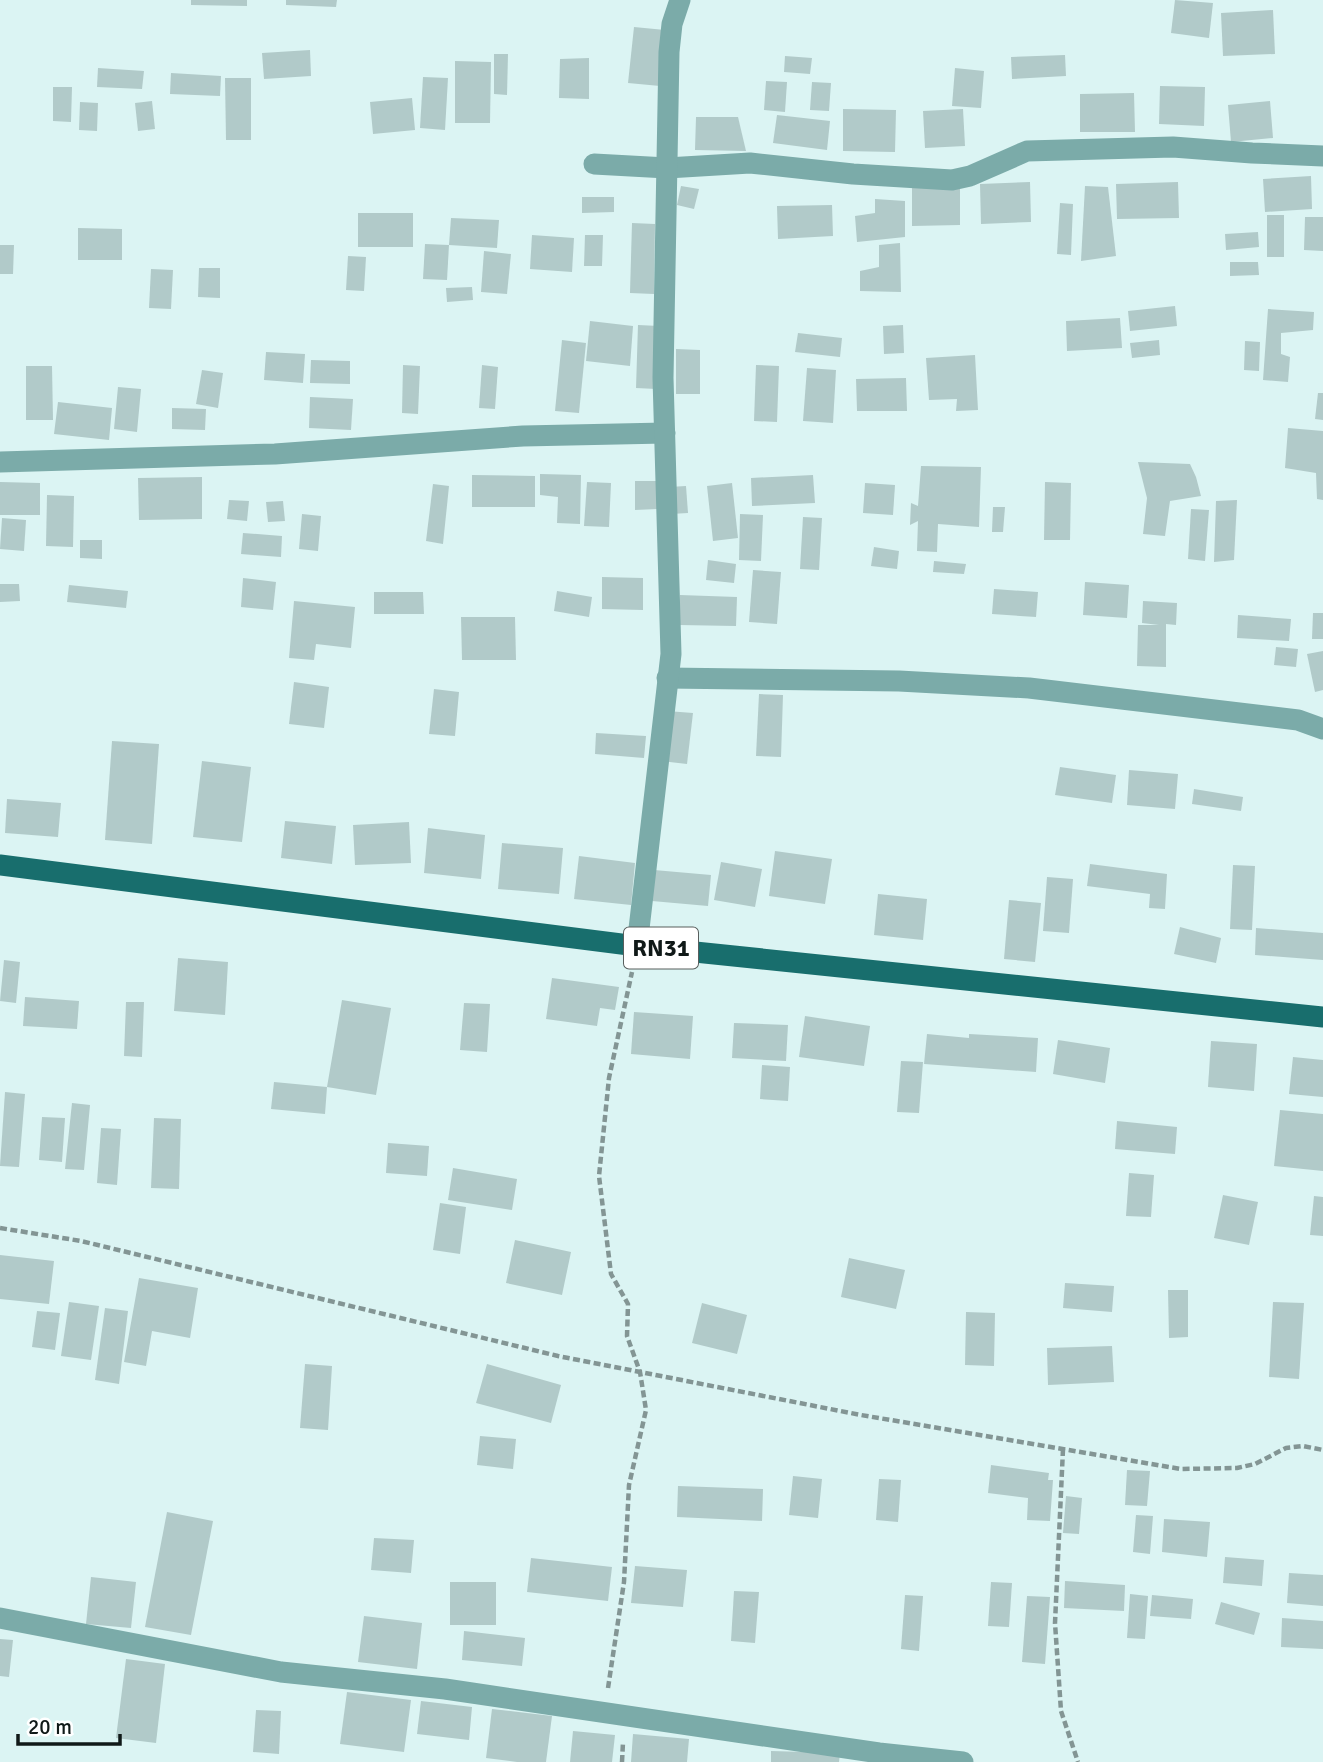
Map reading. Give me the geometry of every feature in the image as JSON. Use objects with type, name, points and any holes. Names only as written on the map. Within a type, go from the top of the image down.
[{"type":"main road","name":"RN31","points":[[0,865],[637,946],[1323,1017]]},
{"type":"street","points":[[637,946],[671,654],[663,378],[669,52],[672,24],[680,0]]},
{"type":"street","points":[[594,164],[667,167],[750,163],[853,174],[953,180],[970,176],[1027,151],[1173,147],[1323,156]]},
{"type":"street","points":[[0,462],[275,454],[523,436],[665,433]]},
{"type":"street","points":[[667,678],[899,681],[1029,688],[1298,720],[1323,729]]},
{"type":"street","points":[[0,1618],[281,1672],[445,1689],[879,1753],[963,1762]]},
{"type":"path","points":[[622,1762],[626,1716],[607,1695],[624,1582],[629,1485],[646,1410],[640,1372],[627,1336],[628,1304],[611,1274],[599,1176],[609,1079],[637,946]]},
{"type":"path","points":[[0,1228],[82,1241],[558,1356],[861,1415],[1181,1469],[1237,1468],[1255,1464],[1286,1448],[1303,1446],[1323,1450]]},
{"type":"path","points":[[1063,1449],[1055,1623],[1061,1711],[1078,1762]]},
{"type":"building","points":[[191,0],[247,0],[247,6],[191,5]]},
{"type":"building","points":[[286,0],[337,0],[336,7],[286,5]]},
{"type":"building","points":[[1175,0],[1213,3],[1209,38],[1171,33]]},
{"type":"building","points":[[1273,10],[1275,54],[1223,56],[1221,13]]},
{"type":"building","points":[[634,27],[665,30],[660,86],[628,83]]},
{"type":"building","points":[[310,50],[311,76],[264,79],[262,53]]},
{"type":"building","points":[[494,54],[508,54],[507,95],[494,94]]},
{"type":"building","points":[[1065,55],[1066,76],[1012,79],[1011,57]]},
{"type":"building","points":[[785,56],[812,58],[810,74],[784,72]]},
{"type":"building","points":[[589,58],[589,99],[559,98],[560,59]]},
{"type":"building","points":[[455,61],[491,62],[490,123],[455,123]]},
{"type":"building","points":[[98,68],[144,71],[142,89],[97,87]]},
{"type":"building","points":[[955,68],[984,71],[981,108],[952,106]]},
{"type":"building","points":[[171,73],[221,76],[220,96],[170,94]]},
{"type":"building","points":[[423,77],[448,78],[445,130],[420,128]]},
{"type":"building","points":[[225,78],[251,78],[251,140],[226,140]]},
{"type":"building","points":[[766,81],[787,82],[785,112],[764,110]]},
{"type":"building","points":[[812,82],[831,83],[829,111],[810,110]]},
{"type":"building","points":[[1160,86],[1205,87],[1204,126],[1159,124]]},
{"type":"building","points":[[53,87],[72,87],[71,122],[53,121]]},
{"type":"building","points":[[1134,93],[1135,132],[1080,132],[1080,94]]},
{"type":"building","points":[[412,98],[415,130],[373,134],[370,102]]},
{"type":"building","points":[[152,101],[155,129],[138,131],[135,103]]},
{"type":"building","points":[[1270,101],[1273,138],[1231,142],[1228,105]]},
{"type":"building","points":[[80,102],[98,103],[97,131],[79,130]]},
{"type":"building","points":[[843,109],[896,110],[895,152],[843,151]]},
{"type":"building","points":[[963,109],[965,146],[925,148],[923,111]]},
{"type":"building","points":[[777,115],[830,121],[827,150],[773,143]]},
{"type":"building","points":[[696,117],[738,117],[746,151],[695,150]]},
{"type":"building","points":[[1311,176],[1312,209],[1265,212],[1263,179]]},
{"type":"building","points":[[1030,182],[1031,222],[981,224],[980,184]]},
{"type":"building","points":[[1178,182],[1179,218],[1117,219],[1116,184]]},
{"type":"building","points":[[912,185],[960,185],[960,225],[912,226]]},
{"type":"building","points":[[681,186],[699,189],[694,209],[677,205]]},
{"type":"building","points":[[1085,186],[1108,187],[1116,256],[1081,261]]},
{"type":"building","points":[[582,197],[614,197],[614,212],[582,213]]},
{"type":"building","points":[[875,199],[905,201],[905,237],[857,242],[855,216],[875,213]]},
{"type":"building","points":[[1060,203],[1073,204],[1071,255],[1057,254]]},
{"type":"building","points":[[832,205],[833,236],[778,239],[777,206]]},
{"type":"building","points":[[358,213],[413,213],[413,247],[358,247]]},
{"type":"building","points":[[1267,215],[1284,215],[1284,257],[1267,257]]},
{"type":"building","points":[[1305,217],[1323,217],[1323,251],[1304,250]]},
{"type":"building","points":[[451,218],[499,220],[497,248],[449,245]]},
{"type":"building","points":[[632,223],[655,224],[654,294],[630,293]]},
{"type":"building","points":[[78,228],[122,229],[122,260],[78,260]]},
{"type":"building","points":[[1258,232],[1259,247],[1226,250],[1225,234]]},
{"type":"building","points":[[532,235],[574,238],[572,272],[530,269]]},
{"type":"building","points":[[585,235],[603,235],[602,266],[584,266]]},
{"type":"building","points":[[900,243],[901,292],[860,291],[860,271],[879,267],[879,245]]},
{"type":"building","points":[[425,244],[449,245],[447,280],[423,279]]},
{"type":"building","points":[[0,245],[14,245],[13,274],[0,274]]},
{"type":"building","points":[[484,251],[511,254],[507,294],[481,292]]},
{"type":"building","points":[[348,256],[366,257],[364,291],[346,290]]},
{"type":"building","points":[[1230,262],[1258,262],[1259,275],[1230,276]]},
{"type":"building","points":[[199,268],[220,268],[220,298],[198,297]]},
{"type":"building","points":[[151,269],[173,270],[171,309],[149,308]]},
{"type":"building","points":[[472,287],[473,300],[447,302],[446,288]]},
{"type":"building","points":[[1175,306],[1177,326],[1130,331],[1128,311]]},
{"type":"building","points":[[1268,309],[1314,312],[1313,330],[1281,333],[1281,354],[1290,357],[1288,382],[1263,380]]},
{"type":"building","points":[[1120,318],[1122,348],[1067,351],[1066,321]]},
{"type":"building","points":[[590,321],[633,326],[630,366],[586,361]]},
{"type":"building","points":[[638,325],[659,326],[656,389],[636,388]]},
{"type":"building","points":[[903,325],[904,353],[884,354],[883,326]]},
{"type":"building","points":[[798,333],[842,338],[840,357],[795,352]]},
{"type":"building","points":[[562,340],[586,343],[579,413],[555,411]]},
{"type":"building","points":[[1159,340],[1160,355],[1132,358],[1130,343]]},
{"type":"building","points":[[1245,341],[1260,342],[1259,371],[1244,370]]},
{"type":"building","points":[[676,349],[700,350],[700,394],[676,394]]},
{"type":"building","points":[[266,352],[305,354],[303,383],[264,380]]},
{"type":"building","points":[[975,355],[978,410],[956,411],[957,399],[929,400],[926,358]]},
{"type":"building","points":[[311,360],[350,361],[350,384],[310,383]]},
{"type":"building","points":[[403,365],[420,366],[418,414],[402,413]]},
{"type":"building","points":[[482,365],[498,367],[495,409],[479,408]]},
{"type":"building","points":[[756,365],[779,366],[777,422],[754,421]]},
{"type":"building","points":[[26,366],[52,366],[53,420],[26,420]]},
{"type":"building","points":[[807,368],[836,370],[833,423],[803,421]]},
{"type":"building","points":[[202,370],[223,373],[218,408],[196,404]]},
{"type":"building","points":[[906,378],[907,411],[857,411],[856,379]]},
{"type":"building","points":[[118,387],[141,389],[137,432],[114,429]]},
{"type":"building","points":[[1318,393],[1323,393],[1323,420],[1315,419]]},
{"type":"building","points":[[310,397],[353,399],[351,430],[309,428]]},
{"type":"building","points":[[58,402],[112,408],[109,440],[54,434]]},
{"type":"building","points":[[172,408],[206,409],[205,430],[172,429]]},
{"type":"building","points":[[1288,428],[1323,431],[1323,500],[1317,499],[1316,473],[1285,468]]},
{"type":"building","points":[[1138,462],[1190,464],[1196,477],[1201,496],[1170,501],[1165,536],[1143,534],[1147,498]]},
{"type":"building","points":[[921,466],[981,467],[979,527],[938,524],[937,552],[917,551],[918,521],[910,525],[911,503],[918,506]]},
{"type":"building","points":[[540,474],[581,475],[580,524],[557,523],[558,497],[540,495]]},
{"type":"building","points":[[472,475],[535,476],[535,507],[472,507]]},
{"type":"building","points":[[813,475],[815,503],[752,506],[751,478]]},
{"type":"building","points":[[202,477],[202,519],[139,520],[138,478]]},
{"type":"building","points":[[635,481],[657,481],[657,509],[635,510]]},
{"type":"building","points":[[0,482],[40,483],[40,515],[0,515]]},
{"type":"building","points":[[587,482],[611,483],[609,527],[584,526]]},
{"type":"building","points":[[1045,482],[1071,483],[1070,540],[1044,540]]},
{"type":"building","points":[[732,483],[738,538],[713,541],[707,486]]},
{"type":"building","points":[[865,483],[895,485],[893,515],[863,513]]},
{"type":"building","points":[[433,484],[449,486],[443,544],[426,541]]},
{"type":"building","points":[[686,486],[688,513],[671,514],[669,487]]},
{"type":"building","points":[[47,495],[74,496],[73,547],[46,546]]},
{"type":"building","points":[[229,500],[249,501],[247,521],[227,519]]},
{"type":"building","points":[[1237,500],[1234,560],[1214,562],[1216,501]]},
{"type":"building","points":[[283,501],[285,521],[268,522],[266,502]]},
{"type":"building","points":[[993,507],[1005,507],[1003,532],[992,532]]},
{"type":"building","points":[[1191,509],[1209,510],[1205,561],[1188,559]]},
{"type":"building","points":[[302,514],[321,516],[318,551],[299,549]]},
{"type":"building","points":[[740,514],[763,515],[761,561],[739,560]]},
{"type":"building","points":[[803,517],[822,518],[819,570],[800,569]]},
{"type":"building","points":[[2,518],[26,520],[24,551],[0,549]]},
{"type":"building","points":[[243,533],[282,536],[281,557],[241,554]]},
{"type":"building","points":[[80,540],[102,540],[102,559],[80,558]]},
{"type":"building","points":[[874,547],[899,551],[897,569],[871,566]]},
{"type":"building","points":[[708,560],[736,564],[734,583],[706,580]]},
{"type":"building","points":[[934,561],[966,564],[964,574],[933,572]]},
{"type":"building","points":[[753,570],[781,572],[777,624],[749,622]]},
{"type":"building","points":[[602,577],[643,578],[643,610],[602,609]]},
{"type":"building","points":[[243,578],[276,582],[273,610],[241,607]]},
{"type":"building","points":[[1085,582],[1129,585],[1127,618],[1083,615]]},
{"type":"building","points":[[0,584],[19,584],[20,601],[0,602]]},
{"type":"building","points":[[69,585],[128,591],[126,608],[67,602]]},
{"type":"building","points":[[994,589],[1038,592],[1036,617],[992,614]]},
{"type":"building","points":[[557,591],[592,597],[589,617],[554,611]]},
{"type":"building","points":[[374,592],[423,592],[424,614],[374,614]]},
{"type":"building","points":[[680,595],[737,597],[736,626],[679,625]]},
{"type":"building","points":[[294,601],[355,607],[351,648],[316,644],[314,660],[289,658]]},
{"type":"building","points":[[1143,601],[1177,603],[1176,625],[1166,624],[1166,667],[1137,666],[1138,625],[1159,625],[1142,623]]},
{"type":"building","points":[[1313,613],[1323,613],[1323,639],[1312,639]]},
{"type":"building","points":[[1238,615],[1291,619],[1289,641],[1237,638]]},
{"type":"building","points":[[461,617],[515,617],[516,660],[462,660]]},
{"type":"building","points":[[1276,647],[1298,649],[1296,667],[1274,665]]},
{"type":"building","points":[[1323,651],[1323,690],[1315,692],[1307,654]]},
{"type":"building","points":[[294,682],[329,687],[324,728],[289,724]]},
{"type":"building","points":[[434,689],[459,692],[455,736],[429,734]]},
{"type":"building","points":[[759,694],[783,695],[781,757],[756,756]]},
{"type":"building","points":[[667,711],[693,713],[687,764],[661,761]]},
{"type":"building","points":[[596,733],[646,736],[644,758],[595,754]]},
{"type":"building","points":[[112,741],[159,744],[152,844],[105,840]]},
{"type":"building","points":[[202,761],[251,767],[242,842],[193,837]]},
{"type":"building","points":[[1060,767],[1116,775],[1112,803],[1055,795]]},
{"type":"building","points":[[1129,770],[1178,774],[1175,809],[1127,805]]},
{"type":"building","points":[[1194,789],[1243,797],[1241,811],[1192,804]]},
{"type":"building","points":[[7,799],[61,803],[58,837],[5,833]]},
{"type":"building","points":[[285,821],[336,826],[332,864],[281,858]]},
{"type":"building","points":[[409,822],[411,863],[355,865],[353,825]]},
{"type":"building","points":[[428,828],[485,835],[481,879],[424,873]]},
{"type":"building","points":[[502,843],[563,848],[559,894],[498,889]]},
{"type":"building","points":[[775,851],[832,859],[825,904],[769,896]]},
{"type":"building","points":[[579,856],[635,863],[631,905],[574,899]]},
{"type":"building","points":[[721,862],[762,869],[755,907],[714,900]]},
{"type":"building","points":[[1090,864],[1167,874],[1165,909],[1149,908],[1150,894],[1087,886]]},
{"type":"building","points":[[1233,865],[1255,866],[1252,930],[1230,929]]},
{"type":"building","points":[[654,870],[711,875],[708,906],[652,901]]},
{"type":"building","points":[[1047,877],[1073,879],[1069,933],[1043,931]]},
{"type":"building","points":[[878,894],[927,899],[923,940],[874,935]]},
{"type":"building","points":[[1009,900],[1041,903],[1035,962],[1004,959]]},
{"type":"building","points":[[1180,927],[1221,938],[1216,963],[1174,954]]},
{"type":"building","points":[[1256,928],[1323,933],[1323,960],[1255,955]]},
{"type":"building","points":[[178,958],[228,962],[225,1015],[174,1011]]},
{"type":"building","points":[[4,960],[20,962],[16,1003],[0,1001]]},
{"type":"building","points":[[552,978],[619,987],[615,1010],[600,1008],[597,1026],[546,1019]]},
{"type":"building","points":[[25,997],[79,1001],[77,1029],[23,1026]]},
{"type":"building","points":[[342,1000],[391,1008],[376,1095],[327,1087]]},
{"type":"building","points":[[126,1002],[144,1002],[142,1057],[124,1056]]},
{"type":"building","points":[[464,1003],[490,1004],[487,1052],[460,1050]]},
{"type":"building","points":[[634,1012],[693,1016],[690,1059],[631,1054]]},
{"type":"building","points":[[805,1016],[870,1026],[864,1066],[799,1057]]},
{"type":"building","points":[[734,1023],[788,1025],[786,1061],[732,1058]]},
{"type":"building","points":[[927,1034],[969,1038],[969,1034],[1038,1038],[1036,1072],[924,1064]]},
{"type":"building","points":[[1058,1040],[1110,1048],[1105,1083],[1053,1074]]},
{"type":"building","points":[[1211,1041],[1257,1044],[1254,1091],[1208,1087]]},
{"type":"building","points":[[1293,1057],[1323,1060],[1323,1097],[1289,1094]]},
{"type":"building","points":[[901,1061],[923,1062],[919,1113],[897,1112]]},
{"type":"building","points":[[762,1065],[790,1067],[788,1101],[760,1099]]},
{"type":"building","points":[[274,1082],[327,1087],[325,1114],[271,1109]]},
{"type":"building","points":[[5,1092],[25,1094],[19,1167],[0,1166]]},
{"type":"building","points":[[72,1103],[90,1105],[84,1170],[65,1169]]},
{"type":"building","points":[[1280,1110],[1323,1114],[1323,1171],[1274,1166]]},
{"type":"building","points":[[42,1117],[65,1118],[62,1162],[39,1160]]},
{"type":"building","points":[[154,1118],[181,1119],[179,1189],[151,1188]]},
{"type":"building","points":[[1117,1121],[1177,1127],[1175,1154],[1115,1149]]},
{"type":"building","points":[[101,1128],[121,1129],[117,1185],[97,1183]]},
{"type":"building","points":[[388,1143],[429,1146],[427,1176],[386,1173]]},
{"type":"building","points":[[453,1168],[517,1179],[512,1210],[448,1200]]},
{"type":"building","points":[[1129,1173],[1154,1175],[1151,1217],[1126,1216]]},
{"type":"building","points":[[1223,1195],[1258,1202],[1249,1245],[1214,1238]]},
{"type":"building","points":[[1314,1196],[1323,1197],[1323,1236],[1310,1235]]},
{"type":"building","points":[[440,1203],[466,1207],[460,1254],[433,1250]]},
{"type":"building","points":[[515,1240],[571,1252],[562,1295],[506,1283]]},
{"type":"building","points":[[0,1255],[54,1261],[49,1304],[0,1299]]},
{"type":"building","points":[[849,1258],[905,1270],[896,1309],[841,1297]]},
{"type":"building","points":[[139,1278],[198,1288],[190,1338],[152,1331],[146,1366],[124,1362]]},
{"type":"building","points":[[1065,1283],[1114,1286],[1112,1312],[1063,1308]]},
{"type":"building","points":[[1168,1290],[1188,1290],[1188,1337],[1169,1338]]},
{"type":"building","points":[[69,1302],[99,1306],[91,1360],[61,1356]]},
{"type":"building","points":[[1273,1302],[1304,1303],[1299,1379],[1269,1377]]},
{"type":"building","points":[[702,1303],[747,1315],[737,1354],[692,1343]]},
{"type":"building","points":[[105,1308],[128,1311],[119,1384],[95,1380]]},
{"type":"building","points":[[37,1311],[60,1313],[55,1350],[32,1347]]},
{"type":"building","points":[[966,1312],[995,1313],[994,1366],[965,1365]]},
{"type":"building","points":[[1112,1346],[1114,1382],[1048,1385],[1047,1348]]},
{"type":"building","points":[[305,1364],[332,1366],[328,1430],[300,1428]]},
{"type":"building","points":[[487,1364],[561,1385],[551,1423],[476,1403]]},
{"type":"building","points":[[480,1436],[516,1439],[513,1469],[477,1465]]},
{"type":"building","points":[[991,1465],[1049,1473],[1048,1480],[1053,1480],[1050,1521],[1027,1520],[1028,1498],[988,1493]]},
{"type":"building","points":[[1127,1470],[1150,1471],[1147,1506],[1125,1505]]},
{"type":"building","points":[[793,1476],[822,1479],[818,1518],[789,1515]]},
{"type":"building","points":[[879,1479],[901,1480],[898,1522],[876,1520]]},
{"type":"building","points":[[678,1486],[763,1489],[762,1521],[677,1517]]},
{"type":"building","points":[[1066,1496],[1082,1498],[1079,1534],[1063,1533]]},
{"type":"building","points":[[167,1512],[213,1521],[191,1635],[145,1627]]},
{"type":"building","points":[[1136,1515],[1153,1516],[1150,1554],[1133,1552]]},
{"type":"building","points":[[1164,1519],[1210,1522],[1207,1557],[1162,1552]]},
{"type":"building","points":[[374,1538],[414,1540],[411,1573],[371,1570]]},
{"type":"building","points":[[1225,1557],[1264,1560],[1262,1586],[1223,1583]]},
{"type":"building","points":[[531,1558],[612,1567],[608,1601],[527,1592]]},
{"type":"building","points":[[635,1566],[687,1570],[683,1607],[631,1603]]},
{"type":"building","points":[[1289,1573],[1323,1575],[1323,1606],[1287,1603]]},
{"type":"building","points":[[91,1577],[136,1582],[131,1628],[86,1624]]},
{"type":"building","points":[[1065,1581],[1125,1585],[1124,1611],[1064,1608]]},
{"type":"building","points":[[450,1582],[496,1582],[496,1625],[450,1625]]},
{"type":"building","points":[[991,1582],[1012,1583],[1009,1627],[988,1626]]},
{"type":"building","points":[[734,1591],[759,1592],[755,1643],[731,1641]]},
{"type":"building","points":[[1130,1594],[1148,1596],[1145,1639],[1127,1638]]},
{"type":"building","points":[[905,1595],[923,1596],[919,1651],[901,1649]]},
{"type":"building","points":[[1152,1595],[1193,1599],[1191,1619],[1150,1616]]},
{"type":"building","points":[[1027,1596],[1050,1597],[1045,1664],[1022,1662]]},
{"type":"building","points":[[1221,1602],[1260,1613],[1254,1635],[1215,1624]]},
{"type":"building","points":[[364,1616],[422,1623],[417,1669],[358,1662]]},
{"type":"building","points":[[1282,1618],[1323,1621],[1323,1649],[1281,1647]]},
{"type":"building","points":[[464,1631],[525,1638],[522,1666],[462,1660]]},
{"type":"building","points":[[0,1639],[13,1640],[9,1677],[0,1676]]},
{"type":"building","points":[[126,1659],[165,1664],[156,1743],[116,1738]]},
{"type":"building","points":[[347,1692],[411,1700],[404,1752],[340,1744]]},
{"type":"building","points":[[421,1701],[472,1707],[469,1740],[417,1734]]},
{"type":"building","points":[[492,1709],[552,1716],[546,1762],[486,1758]]},
{"type":"building","points":[[256,1710],[281,1711],[279,1754],[253,1752]]},
{"type":"building","points":[[573,1731],[615,1735],[612,1762],[570,1762]]},
{"type":"building","points":[[633,1734],[689,1739],[687,1762],[631,1762]]},
{"type":"building","points":[[771,1751],[840,1753],[839,1762],[771,1762]]}]
